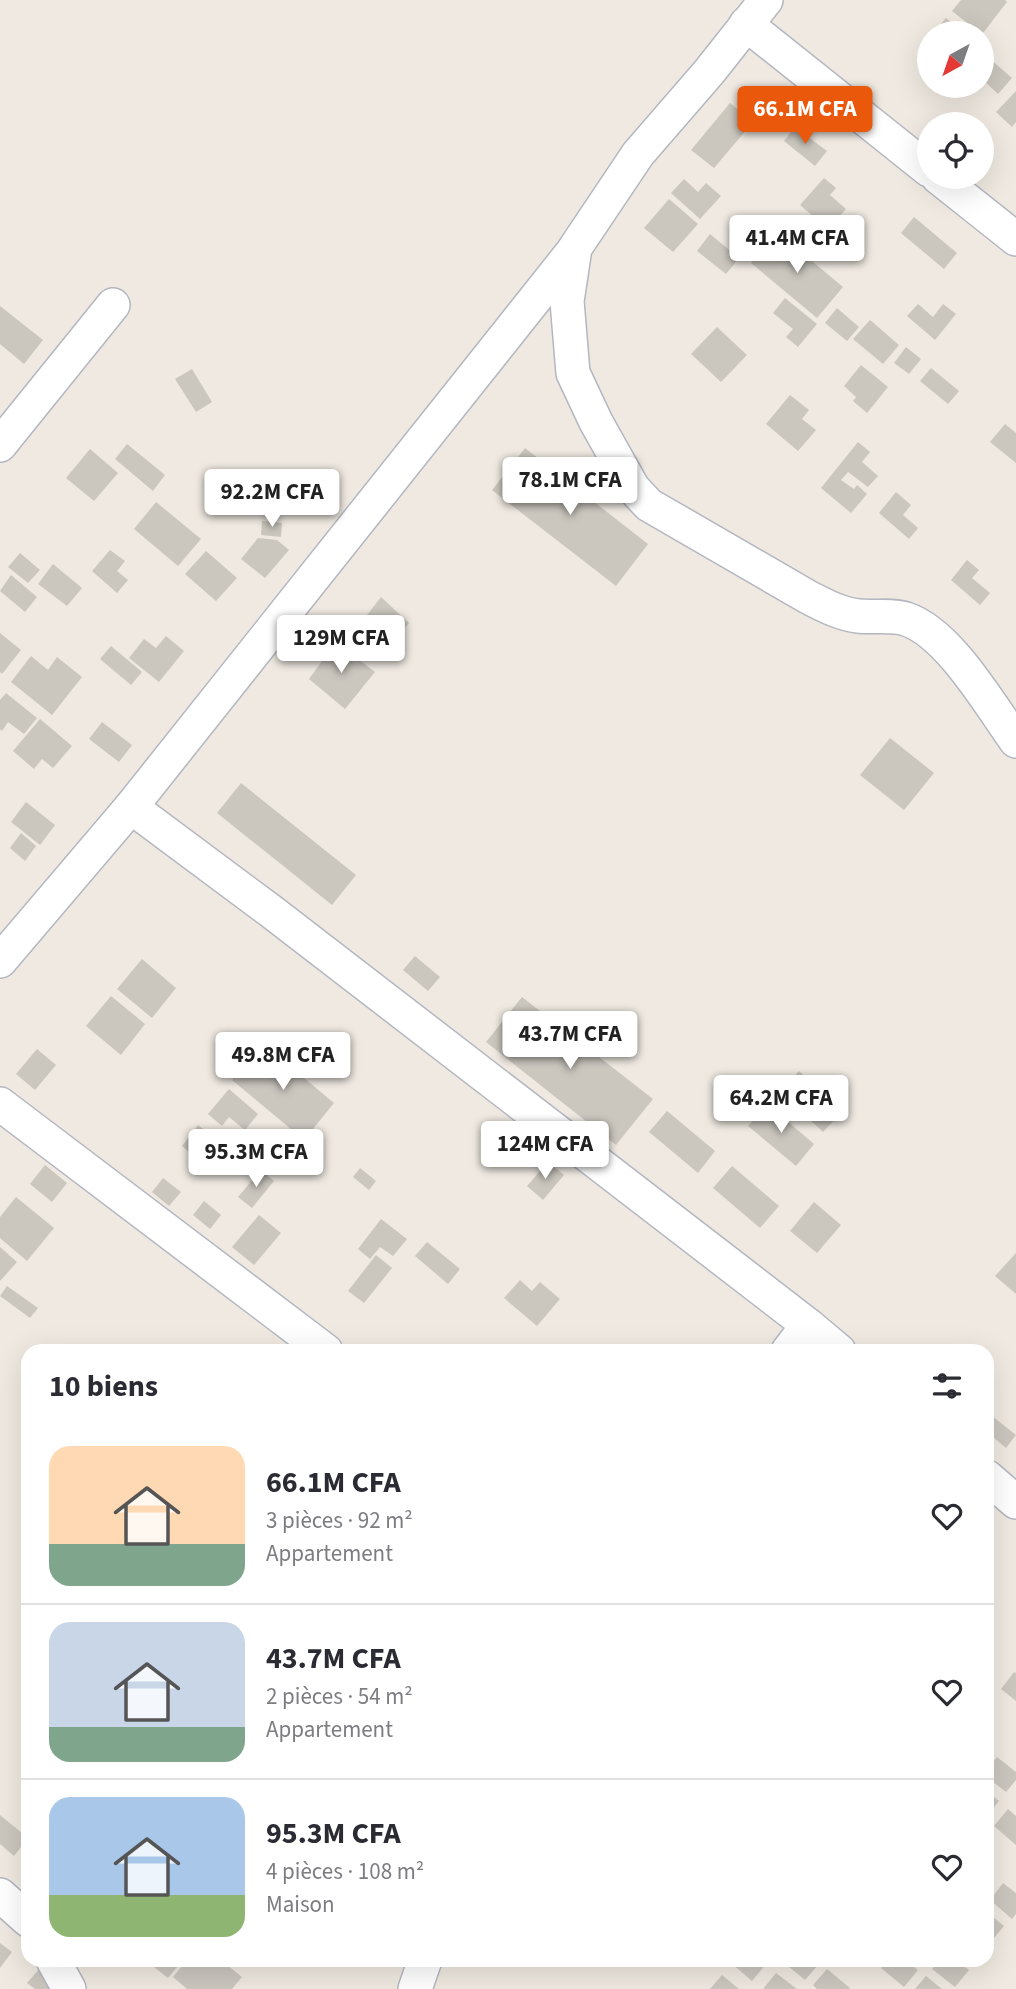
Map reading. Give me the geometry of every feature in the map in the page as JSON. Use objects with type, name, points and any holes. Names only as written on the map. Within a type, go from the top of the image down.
[{"type":"street","points":[[0,961],[131,807],[575,248],[638,154],[756,12],[917,159]]},
{"type":"street","points":[[953,189],[1016,239]]},
{"type":"street","points":[[575,248],[567,301],[573,373],[596,422],[633,488],[649,505],[834,610],[856,616],[905,618],[925,629],[951,651],[1016,741]]},
{"type":"street","points":[[0,445],[113,305]]},
{"type":"street","points":[[131,807],[283,921],[831,1344]]},
{"type":"street","points":[[0,1104],[317,1344]]},
{"type":"street","points":[[793,1344],[808,1325]]},
{"type":"street","points":[[994,1483],[1016,1502]]},
{"type":"street","points":[[0,1895],[21,1914]]},
{"type":"street","points":[[57,1967],[69,1989]]},
{"type":"street","points":[[415,1989],[423,1967]]},
{"type":"building","points":[[961,0],[1007,2],[992,21],[965,21],[952,11]]},
{"type":"building","points":[[994,62],[1012,78],[998,94],[994,90]]},
{"type":"building","points":[[1016,91],[1016,122],[1012,127],[996,112]]},
{"type":"building","points":[[730,103],[753,122],[714,168],[691,150]]},
{"type":"building","points":[[795,127],[827,151],[815,166],[784,141]]},
{"type":"building","points":[[824,178],[836,188],[830,195],[846,209],[828,229],[800,205]]},
{"type":"building","points":[[684,179],[698,192],[706,183],[721,196],[700,219],[671,193]]},
{"type":"building","points":[[669,199],[698,224],[673,252],[644,228]]},
{"type":"building","points":[[914,217],[957,253],[944,269],[901,233]]},
{"type":"building","points":[[777,232],[843,287],[817,318],[751,263]]},
{"type":"building","points":[[710,234],[739,258],[726,274],[697,251]]},
{"type":"building","points":[[785,298],[817,324],[798,347],[786,337],[793,329],[773,313]]},
{"type":"building","points":[[918,304],[933,317],[943,304],[956,314],[935,340],[907,316]]},
{"type":"building","points":[[0,306],[43,340],[24,364],[0,344]]},
{"type":"building","points":[[837,308],[859,327],[847,341],[825,323]]},
{"type":"building","points":[[870,320],[899,345],[883,364],[853,339]]},
{"type":"building","points":[[717,327],[747,355],[721,382],[691,354]]},
{"type":"building","points":[[906,347],[921,359],[909,374],[894,363]]},
{"type":"building","points":[[861,365],[888,387],[867,413],[853,401],[856,397],[844,386]]},
{"type":"building","points":[[931,368],[959,391],[948,404],[920,381]]},
{"type":"building","points":[[192,369],[212,402],[196,412],[175,379]]},
{"type":"building","points":[[790,395],[809,410],[802,419],[816,430],[798,451],[766,424]]},
{"type":"building","points":[[1005,424],[1016,433],[1016,463],[990,442]]},
{"type":"building","points":[[858,442],[870,452],[862,462],[878,476],[868,487],[848,472],[841,480],[854,489],[857,485],[867,494],[851,513],[821,488]]},
{"type":"building","points":[[127,444],[165,475],[153,491],[115,459]]},
{"type":"building","points":[[525,448],[648,544],[616,586],[492,490]]},
{"type":"building","points":[[90,449],[118,473],[94,501],[66,478]]},
{"type":"building","points":[[896,492],[911,505],[903,515],[918,528],[909,539],[879,513]]},
{"type":"building","points":[[156,502],[201,539],[178,566],[134,529]]},
{"type":"building","points":[[262,521],[282,523],[281,537],[261,535]]},
{"type":"building","points":[[258,538],[277,540],[289,550],[265,578],[241,559]]},
{"type":"building","points":[[110,550],[125,561],[117,571],[128,580],[117,593],[92,571]]},
{"type":"building","points":[[206,551],[237,578],[216,601],[185,574]]},
{"type":"building","points":[[20,553],[40,570],[28,583],[8,567]]},
{"type":"building","points":[[967,560],[979,570],[972,578],[990,593],[980,605],[951,580]]},
{"type":"building","points":[[53,564],[82,588],[67,606],[38,584]]},
{"type":"building","points":[[11,575],[37,597],[25,612],[0,591]]},
{"type":"building","points":[[381,597],[409,623],[392,642],[364,619]]},
{"type":"building","points":[[0,633],[21,650],[2,674],[0,672]]},
{"type":"building","points":[[166,636],[184,651],[159,682],[129,658],[144,639],[156,648]]},
{"type":"building","points":[[336,642],[375,672],[345,709],[309,679]]},
{"type":"building","points":[[111,646],[142,672],[131,685],[100,659]]},
{"type":"building","points":[[31,656],[48,670],[57,657],[82,677],[52,715],[11,682]]},
{"type":"building","points":[[6,693],[37,718],[24,734],[8,722],[2,731],[0,729],[0,700]]},
{"type":"building","points":[[40,719],[72,746],[53,768],[42,759],[34,769],[13,751]]},
{"type":"building","points":[[102,722],[132,745],[119,762],[89,739]]},
{"type":"building","points":[[890,738],[934,773],[904,810],[860,775]]},
{"type":"building","points":[[241,783],[356,875],[332,905],[217,813]]},
{"type":"building","points":[[26,802],[55,825],[40,845],[11,822]]},
{"type":"building","points":[[21,833],[36,846],[25,861],[10,848]]},
{"type":"building","points":[[415,956],[440,977],[428,991],[403,970]]},
{"type":"building","points":[[142,959],[176,988],[152,1018],[117,989]]},
{"type":"building","points":[[111,996],[145,1024],[121,1055],[86,1026]]},
{"type":"building","points":[[522,997],[653,1099],[616,1145],[486,1042]]},
{"type":"building","points":[[303,1033],[319,1047],[304,1064],[288,1051]]},
{"type":"building","points":[[262,1043],[334,1103],[304,1140],[232,1080]]},
{"type":"building","points":[[37,1049],[56,1065],[35,1090],[16,1074]]},
{"type":"building","points":[[799,1071],[842,1112],[823,1132],[780,1092]]},
{"type":"building","points":[[229,1089],[258,1114],[245,1130],[229,1117],[222,1126],[208,1114]]},
{"type":"building","points":[[767,1104],[814,1144],[796,1166],[748,1126]]},
{"type":"building","points":[[667,1111],[715,1151],[698,1173],[649,1132]]},
{"type":"building","points":[[198,1125],[217,1140],[200,1161],[182,1146]]},
{"type":"building","points":[[548,1162],[564,1175],[543,1200],[527,1186]]},
{"type":"building","points":[[45,1165],[67,1183],[52,1202],[30,1184]]},
{"type":"building","points":[[732,1166],[779,1206],[760,1228],[713,1188]]},
{"type":"building","points":[[360,1168],[376,1181],[369,1190],[353,1177]]},
{"type":"building","points":[[261,1170],[274,1181],[252,1208],[238,1197]]},
{"type":"building","points":[[163,1178],[181,1192],[169,1206],[152,1192]]},
{"type":"building","points":[[16,1197],[54,1228],[27,1261],[0,1238],[0,1217]]},
{"type":"building","points":[[204,1201],[221,1215],[210,1229],[193,1215]]},
{"type":"building","points":[[814,1202],[841,1225],[817,1253],[790,1231]]},
{"type":"building","points":[[259,1215],[281,1233],[254,1265],[232,1247]]},
{"type":"building","points":[[381,1219],[407,1239],[393,1256],[380,1247],[370,1259],[358,1249]]},
{"type":"building","points":[[427,1242],[460,1269],[448,1284],[415,1256]]},
{"type":"building","points":[[0,1247],[17,1262],[0,1281]]},
{"type":"building","points":[[1016,1253],[1016,1294],[995,1276]]},
{"type":"building","points":[[376,1255],[392,1268],[364,1303],[348,1291]]},
{"type":"building","points":[[520,1280],[532,1291],[540,1282],[560,1299],[537,1326],[504,1298]]},
{"type":"building","points":[[7,1286],[38,1308],[30,1318],[0,1296]]},
{"type":"building","points":[[994,1418],[1016,1435],[1006,1448],[994,1438]]},
{"type":"building","points":[[1014,1672],[1016,1673],[1016,1701],[1001,1689]]},
{"type":"building","points":[[997,1757],[1016,1772],[1016,1780],[1006,1792],[994,1783],[994,1761]]},
{"type":"building","points":[[1008,1809],[1016,1816],[1016,1845],[994,1826]]},
{"type":"building","points":[[0,1815],[21,1832],[21,1847],[14,1856],[0,1844]]},
{"type":"building","points":[[1003,1883],[1016,1893],[1016,1914],[1012,1919],[994,1903],[994,1895]]},
{"type":"building","points":[[994,1918],[1004,1926],[994,1938]]},
{"type":"building","points":[[0,1943],[12,1952],[0,1968]]},
{"type":"building","points":[[154,1967],[177,1967],[168,1978]]},
{"type":"building","points":[[181,1967],[230,1967],[242,1977],[232,1989],[187,1989],[173,1977]]},
{"type":"building","points":[[736,1967],[764,1967],[752,1981]]},
{"type":"building","points":[[789,1967],[816,1967],[805,1980]]},
{"type":"building","points":[[914,1967],[918,1970],[904,1987],[881,1968]]},
{"type":"building","points":[[965,1967],[969,1970],[955,1987],[932,1969]]},
{"type":"building","points":[[40,1968],[54,1989],[35,1989],[27,1983]]},
{"type":"building","points":[[827,1969],[850,1988],[817,1989],[813,1985]]},
{"type":"building","points":[[776,1973],[797,1989],[763,1989]]},
{"type":"building","points":[[722,1975],[739,1989],[710,1989]]},
{"type":"building","points":[[926,1976],[942,1989],[915,1989]]}]
